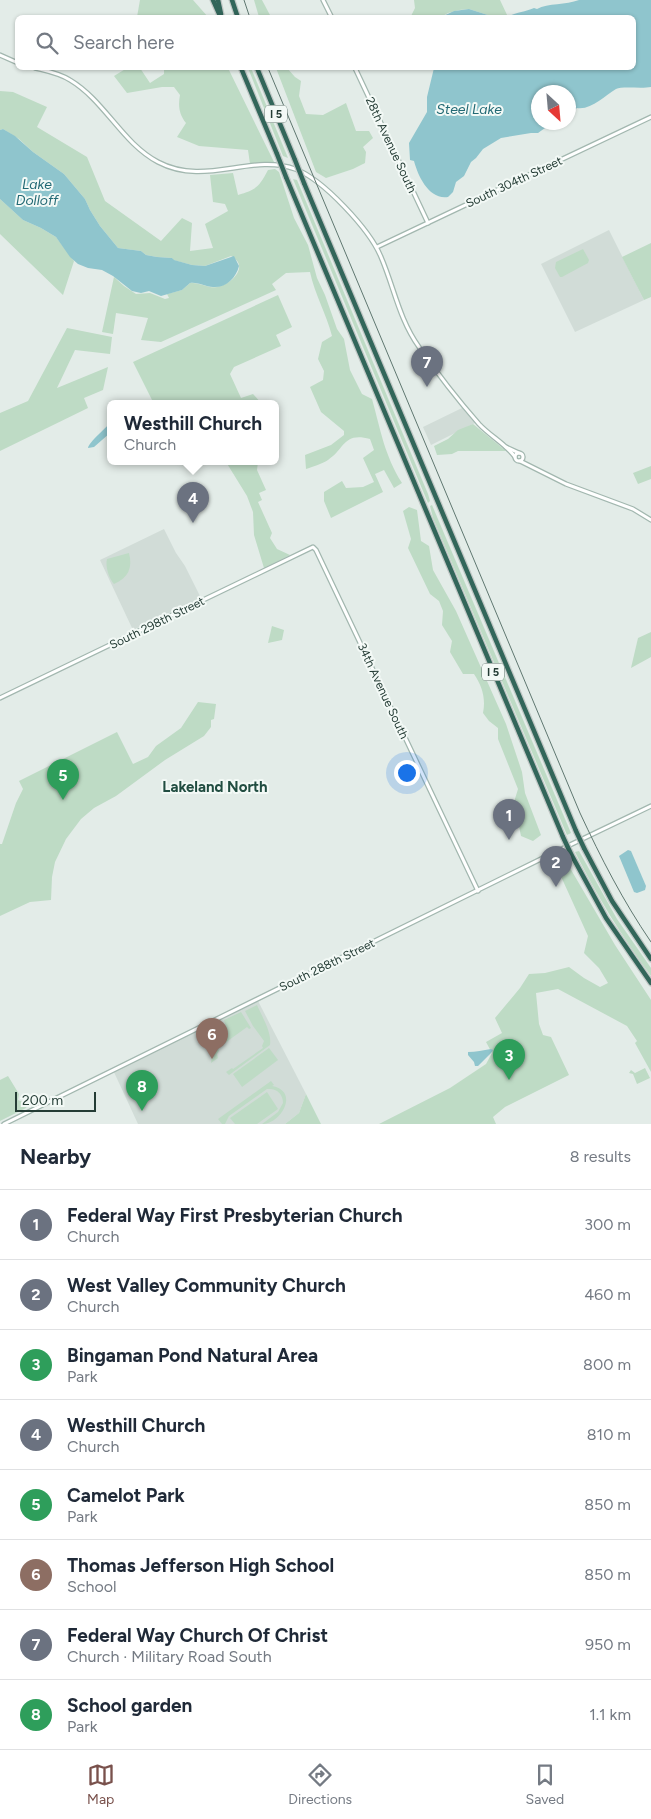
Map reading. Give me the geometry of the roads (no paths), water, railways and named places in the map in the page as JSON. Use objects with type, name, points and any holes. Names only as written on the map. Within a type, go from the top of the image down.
[{"type":"highway","points":[[213,0],[220,15]]},
{"type":"highway","points":[[232,0],[237,15]]},
{"type":"highway","points":[[218,1],[221,15]]},
{"type":"highway","name":"I 5","points":[[242,70],[563,837],[599,907],[651,983]]},
{"type":"highway","name":"I 5","points":[[258,70],[576,831],[612,901],[651,959]]},
{"type":"main road","points":[[323,0],[330,15]]},
{"type":"main road","points":[[0,55],[15,62]]},
{"type":"main road","points":[[43,70],[54,73],[76,84],[95,101],[137,147],[150,157],[168,166],[189,172],[274,165],[286,166],[303,172],[326,189],[377,247],[401,317],[412,338],[479,424],[506,447],[517,460],[566,484],[633,509],[651,520]]},
{"type":"main road","name":"28th Avenue South","points":[[356,70],[428,223]]},
{"type":"main road","name":"South 304th Street","points":[[377,247],[651,117]]},
{"type":"main road","points":[[506,447],[523,454],[531,466]]},
{"type":"main road","points":[[515,457],[519,453]]},
{"type":"main road","points":[[520,461],[524,457]]},
{"type":"main road","name":"South 298th Street","points":[[0,698],[313,547]]},
{"type":"main road","name":"34th Avenue South","points":[[313,547],[478,891]]},
{"type":"main road","name":"South 288th Street","points":[[4,1124],[651,806]]},
{"type":"water","name":"Steel Lake","points":[[579,0],[651,0],[651,87],[616,89],[593,105],[576,109],[576,85],[531,85],[531,130],[542,130],[538,133],[501,138],[483,149],[471,162],[464,176],[456,182],[453,192],[448,197],[435,195],[425,186],[414,161],[410,160],[409,143],[427,112],[427,97],[434,70],[636,70],[636,15],[512,15]]},
{"type":"water","points":[[469,9],[488,15],[445,15],[454,11]]},
{"type":"water","name":"Lake Dolloff","points":[[3,129],[64,174],[85,199],[100,226],[118,248],[141,251],[146,255],[172,258],[192,265],[205,266],[234,256],[239,266],[236,274],[222,286],[210,287],[190,283],[182,290],[161,296],[149,291],[141,293],[132,291],[102,270],[78,264],[70,257],[56,237],[23,220],[0,199],[0,130]]},
{"type":"water","points":[[107,426],[107,436],[94,447],[88,448]]},
{"type":"water","points":[[628,850],[631,851],[646,886],[645,890],[637,893],[634,892],[619,856]]},
{"type":"water","points":[[493,1050],[491,1053],[478,1066],[475,1066],[468,1055],[468,1052]]},
{"type":"tram line","points":[[244,0],[249,15]]},
{"type":"tram line","points":[[269,70],[580,813],[613,879],[651,942]]},
{"type":"place","name":"Federal Way Church Of Christ","points":[[427,387]]},
{"type":"place","name":"Westhill Church","points":[[193,523]]},
{"type":"place","name":"Camelot Park","points":[[63,800]]},
{"type":"place","name":"Federal Way First Presbyterian Church","points":[[509,840]]},
{"type":"place","name":"West Valley Community Church","points":[[556,887]]},
{"type":"place","name":"Thomas Jefferson High School","points":[[212,1059]]},
{"type":"place","name":"Bingaman Pond Natural Area","points":[[509,1080]]},
{"type":"place","name":"School garden","points":[[142,1111]]},
{"type":"district","name":"Lakeland North","points":[[215,787]]}]
